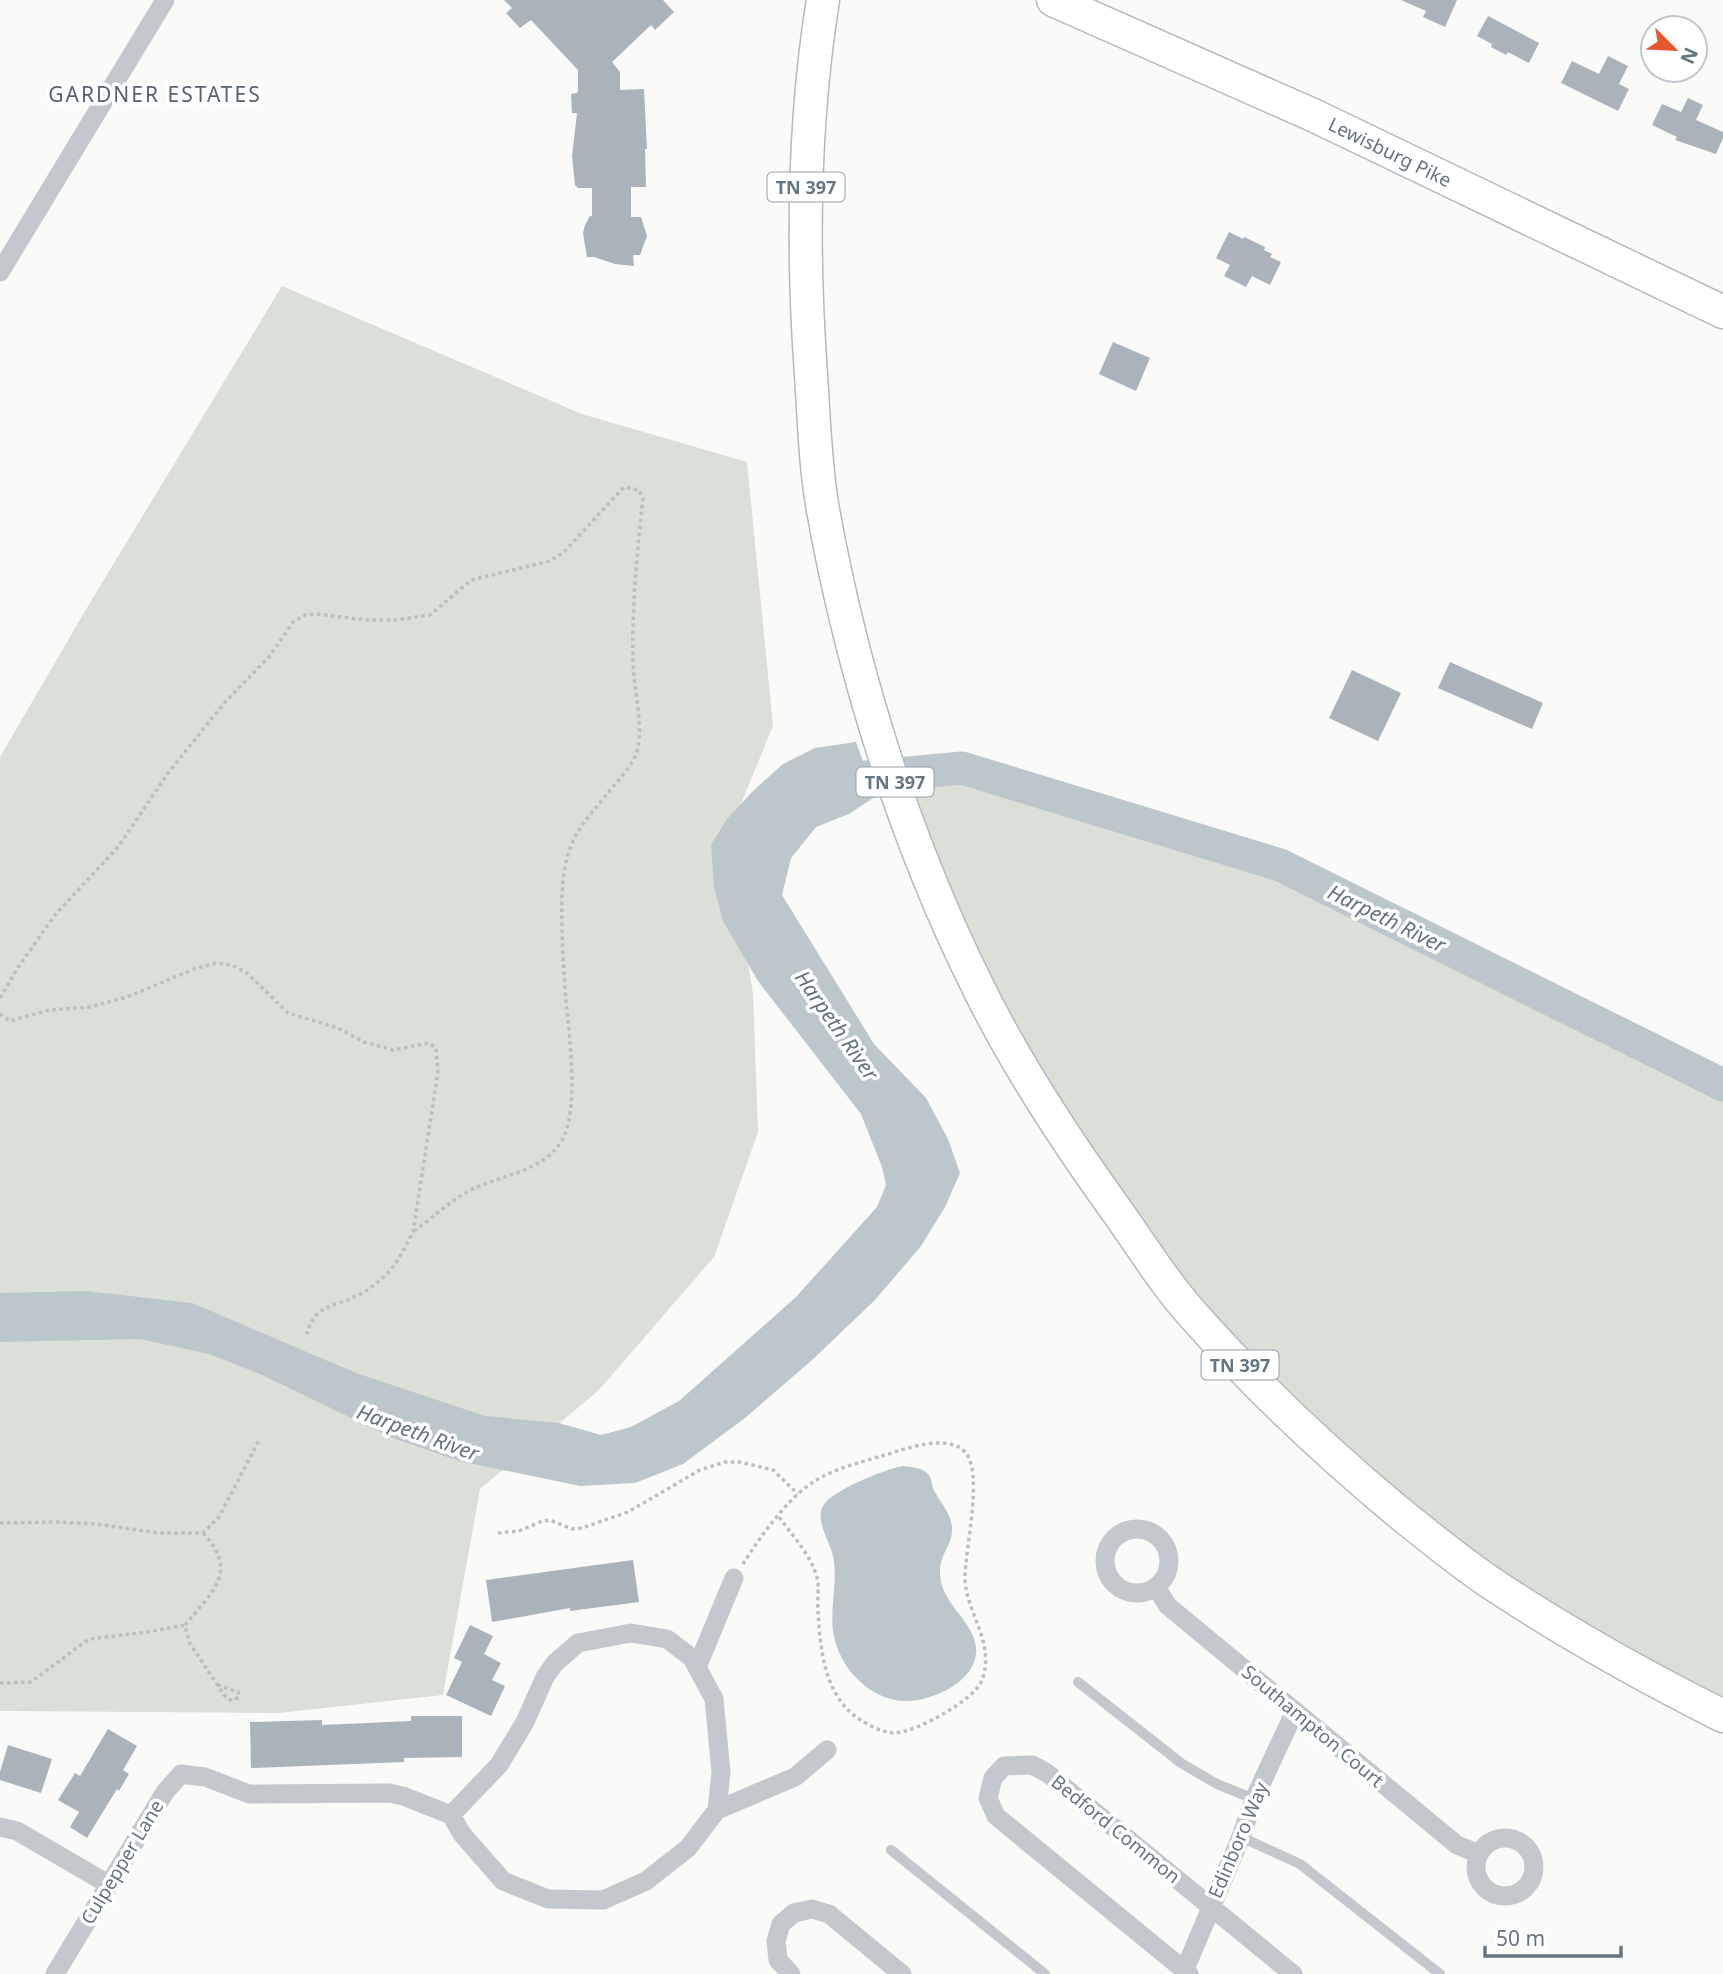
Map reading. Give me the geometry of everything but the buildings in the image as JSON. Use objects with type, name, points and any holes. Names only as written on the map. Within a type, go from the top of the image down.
[{"type":"main road","name":"TN 397","points":[[823,0],[815,52],[805,203],[809,353],[822,504],[842,607],[868,705],[921,860],[977,986],[1023,1069],[1075,1153],[1190,1312],[1268,1395],[1334,1456],[1492,1584],[1645,1677],[1723,1716]]},
{"type":"main road","name":"Lewisburg Pike","points":[[1053,0],[1315,116],[1723,312]]},
{"type":"street","points":[[0,272],[165,0]]},
{"type":"street","points":[[697,1667],[734,1578]]},
{"type":"street","name":"Southampton Court","points":[[1156,1587],[1168,1606],[1457,1845],[1479,1854]]},
{"type":"street","points":[[717,1810],[721,1772],[719,1727],[714,1699],[692,1658],[667,1639],[631,1633],[578,1643],[550,1670],[525,1722],[499,1765],[451,1815],[462,1834],[503,1881],[548,1899],[603,1900],[646,1881],[667,1865],[688,1848],[717,1810],[795,1777],[827,1750]]},
{"type":"street","name":"Edinboro Way","points":[[1184,1973],[1254,1800],[1295,1710]]},
{"type":"street","name":"Bedford Common","points":[[1184,1973],[996,1816],[988,1798],[993,1778],[1004,1766],[1032,1765],[1047,1773],[1293,1974]]},
{"type":"street","name":"Culpepper Lane","points":[[55,1974],[165,1791],[181,1774],[205,1777],[249,1794],[389,1793],[451,1815]]},
{"type":"street","points":[[0,1827],[17,1831],[108,1884]]},
{"type":"street","points":[[791,1974],[778,1960],[776,1941],[781,1924],[794,1913],[813,1909],[829,1914],[902,1974]]},
{"type":"lane","points":[[1078,1682],[1181,1763],[1216,1784],[1254,1800]]},
{"type":"lane","points":[[1241,1837],[1300,1864],[1440,1974]]},
{"type":"lane","points":[[891,1850],[1045,1974]]},
{"type":"path","points":[[0,998],[55,915],[118,847],[168,773],[225,702],[269,657],[294,621],[304,615],[317,614],[366,620],[396,620],[430,615],[471,580],[550,561],[564,552],[624,487],[639,490],[643,499],[632,656],[638,711],[638,749],[621,777],[582,823],[570,844],[565,863],[563,929],[571,1067],[567,1127],[561,1143],[536,1164],[470,1191],[447,1204],[413,1231]]},
{"type":"path","points":[[0,1014],[9,1021],[49,1010],[90,1007],[127,997],[194,969],[216,963],[232,965],[247,973],[288,1013],[338,1028],[364,1042],[393,1050],[429,1044],[436,1048],[438,1071],[413,1231],[401,1255],[381,1280],[356,1296],[322,1309],[310,1321],[307,1334]]},
{"type":"path","points":[[0,1523],[57,1522],[97,1524],[158,1533],[203,1533],[219,1517],[259,1440]]},
{"type":"path","points":[[734,1578],[749,1554],[779,1517],[799,1494],[816,1480],[836,1471],[929,1444],[947,1444],[965,1452],[973,1477],[966,1588],[984,1643],[984,1673],[975,1693],[962,1703],[913,1728],[895,1733],[870,1725],[848,1710],[828,1676],[822,1657],[816,1573],[779,1517]]},
{"type":"path","points":[[498,1533],[519,1531],[540,1521],[550,1520],[572,1529],[582,1528],[628,1511],[700,1470],[725,1462],[740,1462],[773,1470],[799,1494]]},
{"type":"path","points":[[0,1684],[31,1682],[89,1639],[185,1625],[219,1582],[222,1566],[216,1547],[203,1533]]},
{"type":"path","points":[[185,1625],[189,1642],[224,1695],[232,1701],[239,1697],[238,1692],[218,1685]]},
{"type":"shaded area","points":[[282,286],[582,414],[747,462],[773,726],[728,835],[753,994],[758,1132],[714,1257],[598,1391],[480,1489],[443,1695],[279,1713],[0,1711],[0,757]]},
{"type":"shaded area","points":[[962,768],[1280,865],[1723,1085],[1723,1716],[1575,1635],[1268,1395],[1075,1153],[894,779]]},
{"type":"water","points":[[856,742],[876,796],[849,814],[816,827],[791,858],[782,895],[874,1044],[926,1098],[948,1139],[960,1173],[945,1207],[921,1246],[875,1300],[811,1361],[745,1418],[683,1464],[635,1483],[580,1486],[459,1461],[393,1438],[262,1375],[209,1354],[140,1339],[0,1342],[0,1293],[86,1291],[192,1303],[356,1373],[485,1416],[559,1423],[601,1435],[631,1427],[679,1401],[796,1297],[877,1207],[886,1185],[882,1167],[861,1114],[758,981],[723,921],[714,887],[711,845],[727,819],[783,764],[815,748]]},
{"type":"water","points":[[902,1466],[918,1468],[927,1473],[950,1519],[951,1538],[940,1565],[941,1582],[948,1598],[972,1634],[976,1655],[972,1666],[956,1684],[932,1696],[908,1701],[881,1696],[869,1689],[849,1670],[842,1658],[836,1645],[832,1622],[835,1579],[833,1555],[821,1519],[823,1506],[847,1487]]},
{"type":"waterway","name":"Harpeth River","points":[[827,786],[834,780],[962,768],[1280,865],[1723,1085]]},
{"type":"district","name":"GARDNER ESTATES","points":[[155,94]]}]
